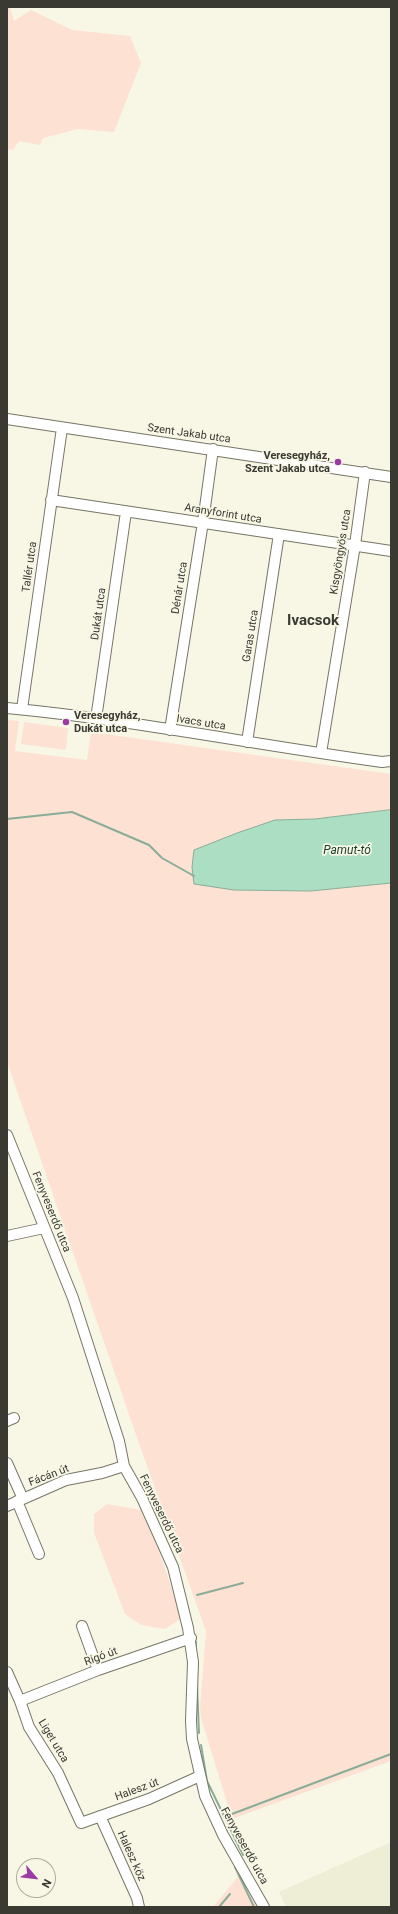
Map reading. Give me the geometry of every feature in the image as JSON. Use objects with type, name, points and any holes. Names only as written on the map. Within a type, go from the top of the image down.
[{"type":"street","name":"Szent Jakab utca","points":[[7,419],[391,477]]},
{"type":"street","name":"Tallér utca","points":[[22,709],[62,428]]},
{"type":"street","name":"Dénár utca","points":[[170,730],[213,449]]},
{"type":"street","name":"Kisgyöngyös utca","points":[[321,753],[355,545],[365,472]]},
{"type":"street","name":"Aranyforint utca","points":[[51,500],[391,551]]},
{"type":"street","name":"Dukát utca","points":[[96,719],[126,512]]},
{"type":"street","name":"Garas utca","points":[[247,742],[279,534]]},
{"type":"street","name":"Ivacs utca","points":[[7,708],[96,719],[382,762],[391,761]]},
{"type":"street","name":"Fenyveserdő utca","points":[[7,1135],[73,1298],[119,1441],[124,1466],[142,1498],[173,1567],[191,1638],[192,1738],[200,1776],[213,1816],[264,1907]]},
{"type":"street","points":[[7,1236],[44,1228]]},
{"type":"street","points":[[7,1463],[39,1554]]},
{"type":"street","name":"Fácán út","points":[[7,1506],[66,1480],[102,1473],[124,1466]]},
{"type":"street","points":[[82,1626],[98,1670]]},
{"type":"street","name":"Rigó út","points":[[20,1701],[98,1670],[191,1638]]},
{"type":"street","name":"Liget utca","points":[[7,1672],[20,1701],[29,1727],[58,1773],[81,1823]]},
{"type":"street","name":"Halesz út","points":[[81,1823],[149,1799],[200,1776]]},
{"type":"street","name":"Halesz köz","points":[[100,1816],[137,1898],[139,1907]]},
{"type":"shaded area","points":[[7,7],[10,7],[14,21],[31,10],[72,30],[130,36],[141,63],[114,132],[78,129],[43,138],[40,145],[19,141],[13,150],[7,149]]},
{"type":"shaded area","points":[[7,720],[19,721],[15,751],[87,760],[91,732],[391,774],[391,810],[315,819],[275,820],[234,890],[311,891],[391,883],[391,1761],[232,1819],[201,1718],[200,1708],[206,1631],[142,1452],[7,1062]]},
{"type":"shaded area","points":[[24,722],[68,728],[66,750],[21,744]]},
{"type":"shaded area","points":[[107,1504],[141,1510],[158,1548],[182,1618],[165,1629],[141,1625],[125,1614],[94,1533],[94,1514]]},
{"type":"shaded area","points":[[391,1842],[391,1907],[286,1907],[279,1892]]},
{"type":"shaded area","points":[[241,1873],[257,1907],[213,1907]]},
{"type":"water","name":"Pamut-tó","points":[[391,810],[391,883],[311,891],[234,890],[194,884],[192,867],[194,850],[237,833],[275,820],[315,819]]},
{"type":"waterway","points":[[7,819],[72,812],[149,845],[162,858],[194,876]]},
{"type":"waterway","points":[[197,1595],[243,1583]]},
{"type":"waterway","points":[[196,1642],[196,1648]]},
{"type":"waterway","points":[[197,1684],[199,1733]]},
{"type":"waterway","points":[[201,1745],[207,1781],[243,1855]]},
{"type":"waterway","points":[[224,1817],[391,1754]]},
{"type":"waterway","points":[[235,1867],[254,1907]]},
{"type":"waterway","points":[[219,1907],[230,1894]]},
{"type":"place","name":"Veresegyház, Szent Jakab utca","points":[[338,462]]},
{"type":"place","name":"Veresegyház, Dukát utca","points":[[66,722]]},
{"type":"district","name":"Ivacsok","points":[[313,621]]}]
